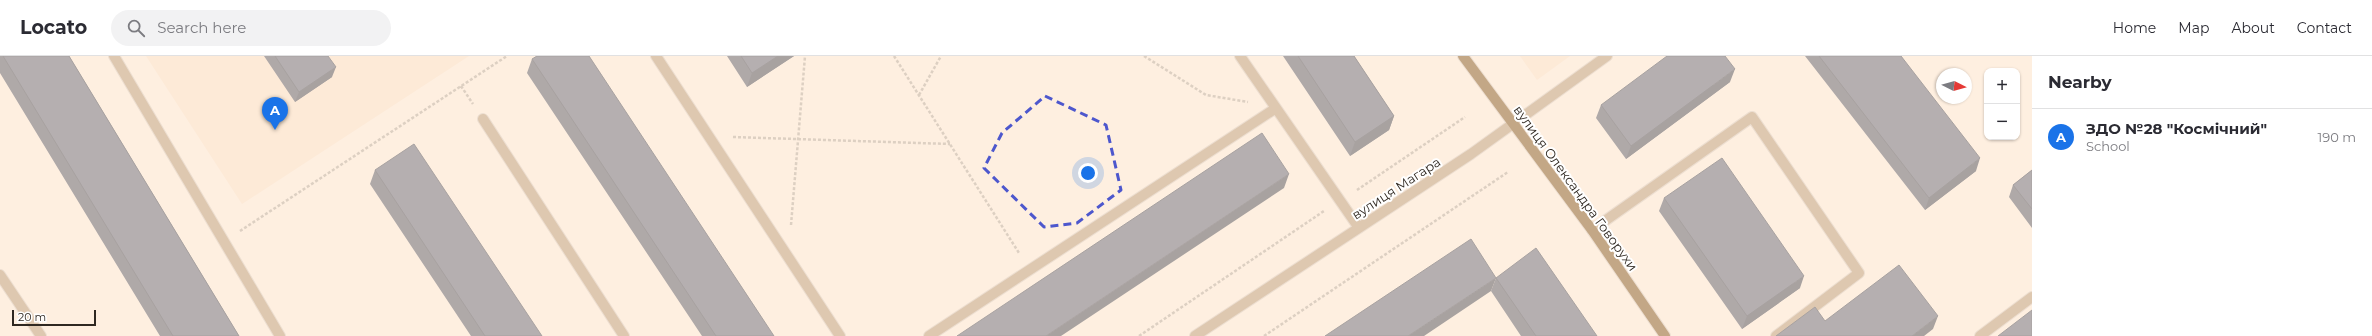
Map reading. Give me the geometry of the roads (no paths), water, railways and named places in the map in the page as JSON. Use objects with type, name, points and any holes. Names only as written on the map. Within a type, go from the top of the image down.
[{"type":"main road","name":"вулиця Олександра Говорухи","points":[[1463,56],[1592,230],[1665,336]]},
{"type":"street","points":[[114,56],[280,336]]},
{"type":"street","points":[[656,56],[840,336]]},
{"type":"street","points":[[1240,56],[1359,228]]},
{"type":"street","name":"вулиця Магара","points":[[1195,336],[1514,124],[1607,56]]},
{"type":"street","points":[[930,336],[1276,108]]},
{"type":"street","points":[[1592,230],[1752,117],[1859,273],[1776,336]]},
{"type":"street","points":[[483,119],[624,336]]},
{"type":"street","points":[[0,275],[41,336]]},
{"type":"street","points":[[1980,336],[2032,297]]},
{"type":"place","name":"ЗДО №28 \"Космічний\"","points":[[275,130]]}]
